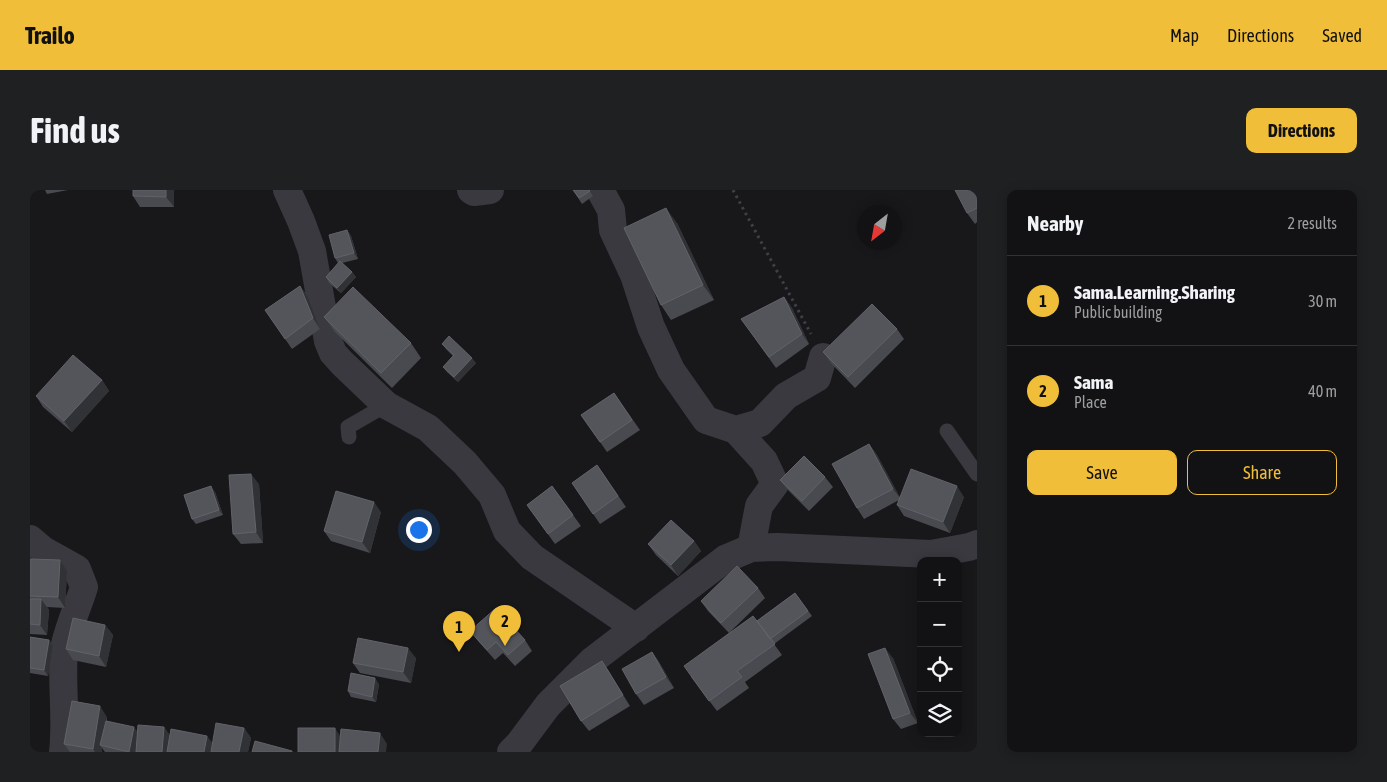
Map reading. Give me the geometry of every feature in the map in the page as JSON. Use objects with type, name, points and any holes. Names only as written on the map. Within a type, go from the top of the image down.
[{"type":"street","points":[[287,190],[302,221],[312,251],[328,342],[333,353],[386,405],[428,428],[465,463],[492,496],[507,531],[532,557],[636,628]]},
{"type":"street","points":[[472,190],[474,192],[490,190]]},
{"type":"street","points":[[600,190],[610,210],[613,230],[634,275],[651,327],[671,370],[706,420],[736,430],[764,461],[775,484],[759,506],[750,548]]},
{"type":"street","points":[[736,430],[760,422],[786,396],[817,378],[823,357]]},
{"type":"street","points":[[30,539],[43,550],[77,570],[84,587],[64,648],[63,689],[66,730],[63,752]]},
{"type":"street","points":[[511,752],[548,705],[593,660],[725,559],[750,548],[778,547],[931,554],[977,544]]},
{"type":"lane","points":[[349,437],[348,428],[386,405]]},
{"type":"lane","points":[[947,431],[977,474]]},
{"type":"path","points":[[733,190],[823,357]]},
{"type":"building","points":[[133,190],[166,190],[166,197],[133,196]]},
{"type":"building","points":[[573,190],[589,190],[590,191],[579,198]]},
{"type":"building","points":[[955,190],[977,190],[977,208],[967,213]]},
{"type":"building","points":[[666,208],[703,285],[661,305],[624,228]]},
{"type":"building","points":[[347,230],[354,253],[335,258],[329,235]]},
{"type":"building","points":[[340,261],[352,272],[337,288],[326,277]]},
{"type":"building","points":[[300,286],[313,318],[285,339],[265,310]]},
{"type":"building","points":[[353,287],[411,343],[381,373],[324,317]]},
{"type":"building","points":[[784,297],[802,334],[769,357],[741,319]]},
{"type":"building","points":[[872,304],[897,329],[848,377],[823,352]]},
{"type":"building","points":[[449,336],[472,358],[454,377],[443,367],[454,355],[442,344]]},
{"type":"building","points":[[73,355],[102,380],[64,421],[36,396]]},
{"type":"building","points":[[614,393],[632,420],[600,442],[581,415]]},
{"type":"building","points":[[869,444],[893,489],[857,508],[832,464]]},
{"type":"building","points":[[804,456],[825,477],[802,501],[780,480]]},
{"type":"building","points":[[597,465],[618,496],[593,514],[572,483]]},
{"type":"building","points":[[911,469],[957,486],[943,522],[897,505]]},
{"type":"building","points":[[251,474],[256,532],[233,534],[229,475]]},
{"type":"building","points":[[211,486],[219,510],[192,519],[184,495]]},
{"type":"building","points":[[552,486],[573,515],[548,534],[527,505]]},
{"type":"building","points":[[336,491],[374,502],[362,542],[324,531]]},
{"type":"building","points":[[671,520],[694,541],[671,565],[648,544]]},
{"type":"building","points":[[30,559],[60,560],[58,597],[30,596]]},
{"type":"building","points":[[737,566],[758,588],[721,623],[701,601]]},
{"type":"building","points":[[795,593],[808,611],[770,639],[757,621]]},
{"type":"building","points":[[30,599],[41,599],[40,625],[30,624]]},
{"type":"building","points":[[496,608],[525,640],[508,655],[496,642],[487,650],[470,631]]},
{"type":"building","points":[[753,616],[775,644],[737,671],[742,677],[709,701],[684,666]]},
{"type":"building","points":[[73,618],[105,625],[99,656],[66,649]]},
{"type":"building","points":[[30,637],[49,640],[44,670],[30,668]]},
{"type":"building","points":[[358,638],[408,648],[403,672],[353,663]]},
{"type":"building","points":[[885,648],[910,713],[893,719],[868,654]]},
{"type":"building","points":[[652,652],[666,677],[636,694],[622,669]]},
{"type":"building","points":[[602,661],[623,695],[581,721],[560,686]]},
{"type":"building","points":[[351,673],[375,678],[372,697],[348,691]]},
{"type":"building","points":[[72,701],[100,706],[93,749],[64,744]]},
{"type":"building","points":[[106,721],[134,727],[129,752],[100,745]]},
{"type":"building","points":[[216,723],[244,728],[239,752],[211,752]]},
{"type":"building","points":[[138,725],[164,727],[162,752],[136,752]]},
{"type":"building","points":[[298,728],[335,728],[335,752],[298,752]]},
{"type":"building","points":[[171,729],[207,736],[204,752],[167,752]]},
{"type":"building","points":[[341,729],[380,733],[378,752],[339,752]]},
{"type":"building","points":[[255,741],[292,751],[292,752],[252,752]]},
{"type":"place","name":"Sama","points":[[505,646]]},
{"type":"place","name":"Sama.Learning.Sharing","points":[[459,652]]}]
